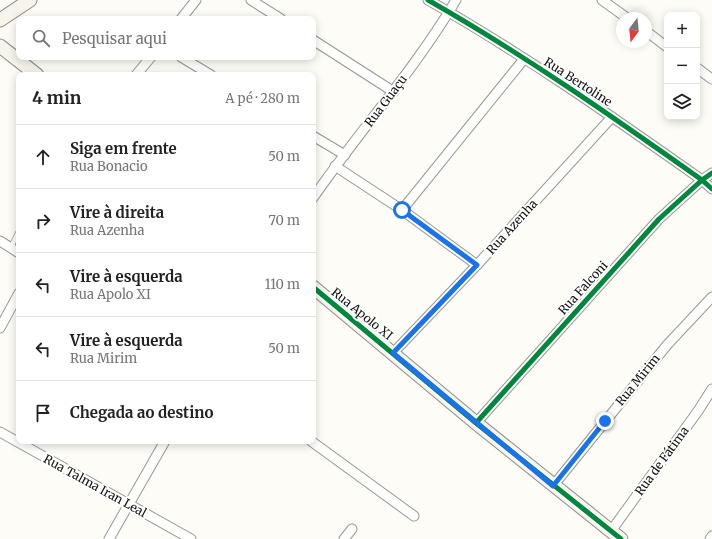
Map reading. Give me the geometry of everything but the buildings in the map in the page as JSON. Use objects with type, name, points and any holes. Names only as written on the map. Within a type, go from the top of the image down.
[{"type":"street","points":[[0,20],[30,0]]},
{"type":"street","points":[[183,16],[196,0]]},
{"type":"street","points":[[251,0],[276,16]]},
{"type":"street","name":"Rua Bertoline","points":[[428,0],[524,59],[612,117],[712,188]]},
{"type":"street","name":"Rua Guaçu","points":[[316,194],[335,166],[394,92],[456,0]]},
{"type":"street","points":[[602,0],[619,12]]},
{"type":"street","points":[[652,36],[664,45]]},
{"type":"street","points":[[316,42],[394,92]]},
{"type":"street","points":[[0,46],[16,59]]},
{"type":"street","points":[[402,210],[524,59]]},
{"type":"street","points":[[18,60],[33,72]]},
{"type":"street","points":[[138,72],[148,60]]},
{"type":"street","points":[[186,60],[206,72]]},
{"type":"street","points":[[700,70],[712,79]]},
{"type":"street","name":"Rua Azenha","points":[[393,353],[477,265],[612,117]]},
{"type":"street","points":[[316,138],[345,155]]},
{"type":"street","points":[[335,166],[402,210],[477,265]]},
{"type":"street","name":"Rua Falconi","points":[[476,423],[659,219],[702,180],[712,173]]},
{"type":"street","points":[[0,241],[16,251]]},
{"type":"street","name":"Rua Apolo XI","points":[[316,289],[476,423],[616,535]]},
{"type":"street","name":"Rua Mirim","points":[[553,486],[667,345],[712,297]]},
{"type":"street","points":[[0,328],[16,299]]},
{"type":"street","name":"Rua de Fátima","points":[[616,535],[712,389]]},
{"type":"street","name":"Rua Talma Iran Leal","points":[[0,432],[16,441]]},
{"type":"street","name":"Rua Talma Iran Leal","points":[[21,444],[190,539]]},
{"type":"street","points":[[109,539],[163,444]]},
{"type":"street","points":[[315,444],[414,516]]},
{"type":"street","points":[[344,539],[352,529]]},
{"type":"lane","points":[[11,247],[16,237]]},
{"type":"cycle path","points":[[428,0],[533,64],[635,133],[702,180],[712,189]]},
{"type":"cycle path","points":[[476,423],[659,219],[702,180],[712,173]]},
{"type":"cycle path","points":[[316,290],[476,423],[621,539]]},
{"type":"route","points":[[402,210],[477,265],[393,353],[553,486],[605,421]]}]
